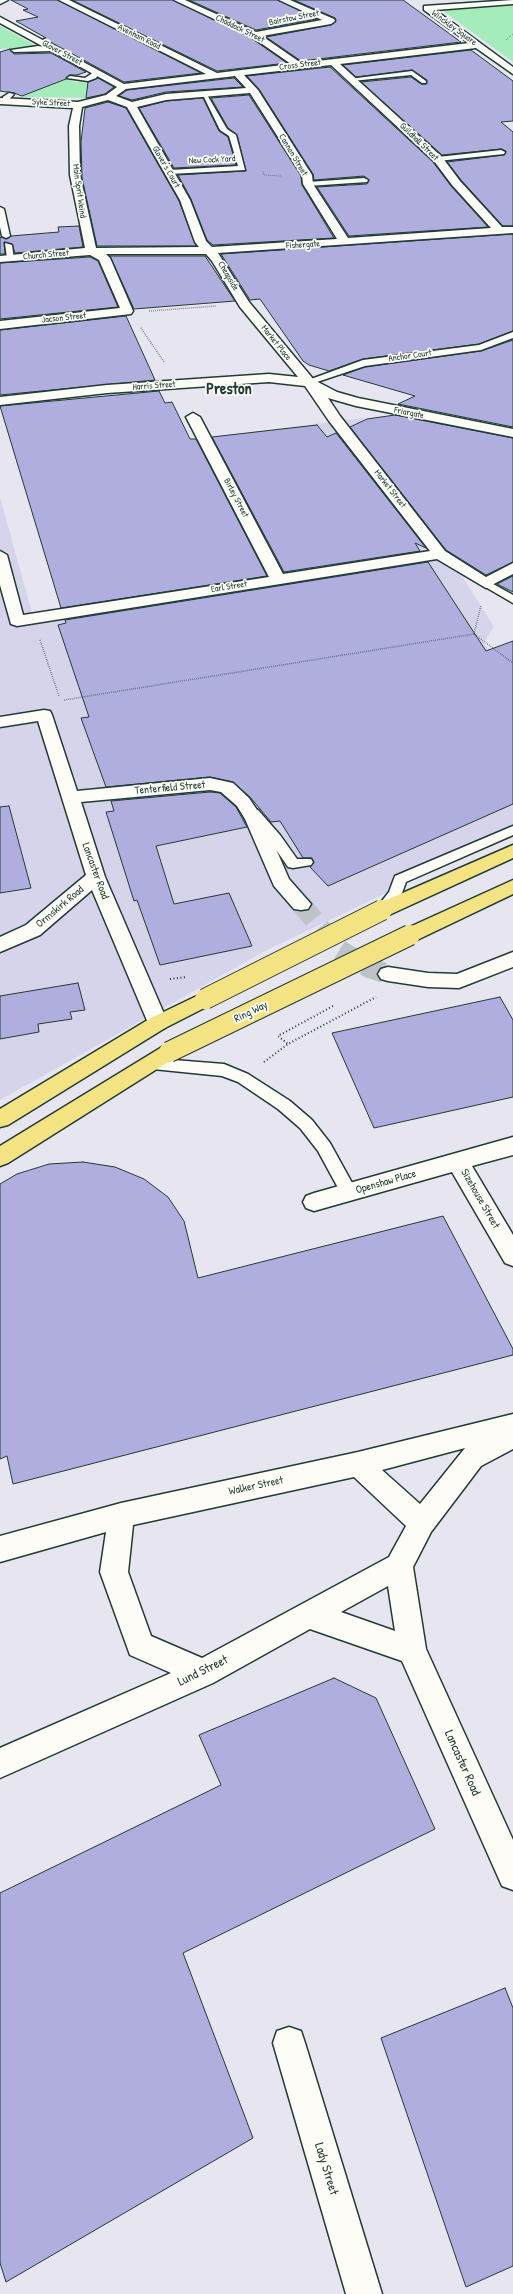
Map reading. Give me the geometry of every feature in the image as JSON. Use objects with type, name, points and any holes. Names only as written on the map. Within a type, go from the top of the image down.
[{"type":"highway","points":[[0,1118],[158,1023],[382,910],[513,850]]},
{"type":"highway","name":"Ring Way","points":[[0,1157],[169,1052],[513,886]]},
{"type":"street","points":[[0,2],[4,0]]},
{"type":"street","name":"Avenham Road","points":[[63,0],[214,75]]},
{"type":"street","name":"Chaddock Street","points":[[178,0],[268,42],[298,65]]},
{"type":"street","name":"Bairstow Street","points":[[255,35],[331,21],[283,0]]},
{"type":"street","points":[[418,0],[427,8]]},
{"type":"street","name":"Winckley Square","points":[[427,8],[513,2]]},
{"type":"street","name":"Winckley Square","points":[[427,8],[513,71]]},
{"type":"street","name":"Glover Street","points":[[0,20],[123,87]]},
{"type":"street","name":"Cross Street","points":[[123,87],[236,72],[477,45]]},
{"type":"street","name":"Guildhall Street","points":[[332,61],[438,159],[456,183],[496,228]]},
{"type":"street","name":"Cannon Street","points":[[236,72],[253,90],[345,242]]},
{"type":"street","name":"Syke Street","points":[[5,99],[78,105],[109,97],[123,87]]},
{"type":"street","points":[[109,97],[131,105],[166,97],[253,90]]},
{"type":"street","name":"Main Sprit Weind","points":[[78,105],[74,126],[75,175],[88,243],[92,251]]},
{"type":"street","name":"Glover's Court","points":[[131,105],[185,200],[201,242],[209,249]]},
{"type":"street","name":"Fishergate","points":[[92,251],[228,250],[345,242],[496,228],[513,230]]},
{"type":"street","name":"Cheapside","points":[[209,249],[244,304]]},
{"type":"street","points":[[92,251],[104,258],[127,311]]},
{"type":"street","name":"Church Street","points":[[6,259],[92,251]]},
{"type":"street","name":"Market Place","points":[[244,304],[308,382]]},
{"type":"street","name":"Jacson Street","points":[[0,325],[127,311]]},
{"type":"street","name":"Harris Street","points":[[0,401],[106,389],[269,378],[308,382]]},
{"type":"street","name":"Friargate","points":[[308,382],[332,395],[356,402],[513,433]]},
{"type":"street","name":"Market Street","points":[[308,382],[440,554],[486,583]]},
{"type":"street","name":"Birley Street","points":[[193,417],[278,579]]},
{"type":"street","name":"Earl Street","points":[[2,570],[17,621],[440,554]]},
{"type":"street","points":[[0,555],[2,570]]},
{"type":"street","points":[[486,583],[513,568]]},
{"type":"street","name":"Lancaster Road","points":[[0,722],[44,715],[69,797],[96,877],[158,1023]]},
{"type":"street","name":"Tenterfield Street","points":[[69,797],[210,784],[227,787],[243,802],[254,819],[281,882],[301,904]]},
{"type":"street","name":"Ormskirk Road","points":[[0,945],[33,930],[96,877]]},
{"type":"street","points":[[388,974],[428,980],[459,980],[513,959]]},
{"type":"street","name":"Openshaw Place","points":[[314,1202],[513,1146]]},
{"type":"street","name":"Sizehouse Street","points":[[458,1162],[513,1256]]},
{"type":"street","name":"Walker Street","points":[[0,1549],[120,1515],[358,1464],[513,1425]]},
{"type":"street","points":[[399,1566],[422,1523],[472,1458],[513,1436]]},
{"type":"street","points":[[358,1464],[422,1523]]},
{"type":"street","points":[[120,1515],[114,1572],[140,1645],[203,1673]]},
{"type":"street","name":"Lancaster Road","points":[[399,1566],[412,1650],[513,1875]]},
{"type":"street","name":"Lund Street","points":[[0,1762],[203,1673],[399,1566]]},
{"type":"street","points":[[308,1615],[412,1650]]},
{"type":"street","name":"Lady Street","points":[[289,2043],[364,2294]]},
{"type":"lane","points":[[14,50],[38,48],[54,49]]},
{"type":"lane","points":[[70,78],[86,80],[94,77],[97,72]]},
{"type":"lane","points":[[352,79],[412,73],[424,82]]},
{"type":"lane","name":"New Cock Yard","points":[[170,172],[242,168],[232,135],[224,130],[204,94]]},
{"type":"lane","points":[[438,159],[501,152]]},
{"type":"lane","points":[[308,179],[364,180]]},
{"type":"lane","points":[[0,209],[7,241],[6,259]]},
{"type":"lane","name":"Anchor Court","points":[[308,382],[364,363],[481,347],[513,335]]},
{"type":"lane","points":[[486,583],[513,600]]},
{"type":"lane","points":[[243,802],[275,838],[293,864],[306,862]]},
{"type":"lane","points":[[382,910],[394,893],[400,879],[513,830]]},
{"type":"lane","points":[[148,1064],[224,1070],[243,1078],[284,1105],[306,1124],[324,1147],[349,1192]]},
{"type":"path","points":[[242,168],[244,170],[262,170],[264,175],[308,179]]},
{"type":"path","points":[[127,311],[244,304]]},
{"type":"path","points":[[127,311],[132,314],[178,384]]},
{"type":"path","points":[[474,634],[486,583]]},
{"type":"path","points":[[61,700],[474,634],[513,663]]},
{"type":"path","points":[[338,1004],[278,1036],[288,1044],[382,994]]},
{"type":"shaded area","points":[[362,418],[494,627],[483,644],[513,665],[513,832],[265,951],[0,1100],[0,497],[32,613],[275,586],[197,439]]},
{"type":"green space","points":[[513,5],[513,62],[442,10]]},
{"type":"green space","points":[[0,26],[38,47],[0,49]]},
{"type":"green space","points":[[67,79],[75,82],[98,79],[103,91],[89,98],[21,97]]},
{"type":"building","points":[[11,0],[58,0],[201,73],[124,82],[43,38],[46,38],[16,21],[38,17],[23,10],[28,9]]},
{"type":"building","points":[[72,0],[173,0],[251,38],[287,63],[217,71]]},
{"type":"building","points":[[189,0],[278,0],[317,19],[256,30]]},
{"type":"building","points":[[294,0],[403,0],[461,42],[301,61],[266,37],[331,25],[336,20],[335,18]]},
{"type":"building","points":[[10,49],[14,54],[51,53],[86,72],[77,75],[69,75],[66,79],[22,96],[0,91],[0,52]]},
{"type":"building","points":[[471,50],[513,81],[513,121],[501,122],[513,132],[513,226],[503,226],[461,180],[447,162],[504,155],[506,151],[501,149],[442,155],[361,82],[411,77],[421,84],[426,84],[427,80],[412,70],[356,77],[343,65]]},
{"type":"building","points":[[330,67],[433,162],[451,186],[488,227],[349,236],[317,187],[367,184],[369,180],[364,176],[314,180],[313,174],[259,89],[247,76]]},
{"type":"building","points":[[98,78],[114,87],[105,94],[86,98],[88,82]]},
{"type":"building","points":[[234,78],[243,87],[166,92],[132,100],[119,96],[127,90]]},
{"type":"building","points":[[249,95],[301,176],[302,185],[334,238],[213,245],[207,240],[191,199],[178,175],[246,171],[237,135],[228,128],[211,98]]},
{"type":"building","points":[[203,98],[219,131],[228,137],[236,165],[174,168],[139,108],[166,101]]},
{"type":"building","points":[[108,102],[126,108],[179,201],[196,246],[97,246],[82,178],[81,142],[85,108]]},
{"type":"building","points":[[79,226],[83,247],[15,253],[12,244],[4,242],[5,254],[0,254],[0,237],[7,239],[11,236],[59,232],[58,227]]},
{"type":"building","points":[[513,234],[513,331],[479,344],[363,359],[329,371],[309,365],[303,361],[260,299],[250,300],[221,254]]},
{"type":"building","points":[[110,256],[205,256],[235,301],[134,309]]},
{"type":"building","points":[[90,257],[98,261],[118,307],[0,319],[0,263]]},
{"type":"building","points":[[126,316],[155,380],[0,395],[0,330]]},
{"type":"building","points":[[513,340],[513,427],[398,404],[415,396],[343,375],[365,367],[481,351]]},
{"type":"building","points":[[159,391],[165,403],[172,402],[190,439],[196,439],[267,576],[61,608],[0,406]]},
{"type":"building","points":[[395,415],[513,438],[513,562],[486,575],[446,550],[350,427],[367,419]]},
{"type":"building","points":[[317,425],[327,437],[336,433],[426,548],[415,543],[420,551],[284,572],[212,437]]},
{"type":"building","points":[[428,562],[486,651],[513,641],[513,804],[328,886],[310,867],[314,863],[312,858],[303,858],[280,821],[271,822],[250,797],[233,782],[210,777],[106,787],[81,718],[89,717],[58,625],[66,623],[65,620]]},
{"type":"building","points":[[513,576],[513,592],[497,584]]},
{"type":"building","points":[[210,792],[220,793],[236,807],[247,827],[156,846],[174,904],[229,893],[252,946],[160,965],[137,900],[134,901],[106,812],[114,811],[111,801]]},
{"type":"building","points":[[9,806],[31,888],[0,893],[0,807]]},
{"type":"building","points":[[78,983],[85,1010],[70,1012],[72,1019],[38,1024],[39,1032],[0,1039],[0,996]]},
{"type":"building","points":[[500,997],[513,1020],[513,1097],[374,1128],[332,1033]]},
{"type":"building","points":[[83,1162],[115,1167],[144,1179],[168,1197],[184,1221],[198,1278],[443,1216],[513,1349],[513,1355],[13,1484],[7,1456],[0,1459],[0,1184],[17,1174],[49,1164]]},
{"type":"building","points":[[334,1678],[376,1698],[435,1829],[183,1953],[253,2138],[6,2282],[0,2263],[0,1893],[221,1785],[199,1735]]},
{"type":"building","points":[[505,1988],[513,2008],[513,2266],[466,2287],[381,2038]]},
{"type":"tunnel","points":[[301,904],[337,948],[369,968],[388,974]]},
{"type":"district","name":"Preston","points":[[229,390]]}]
